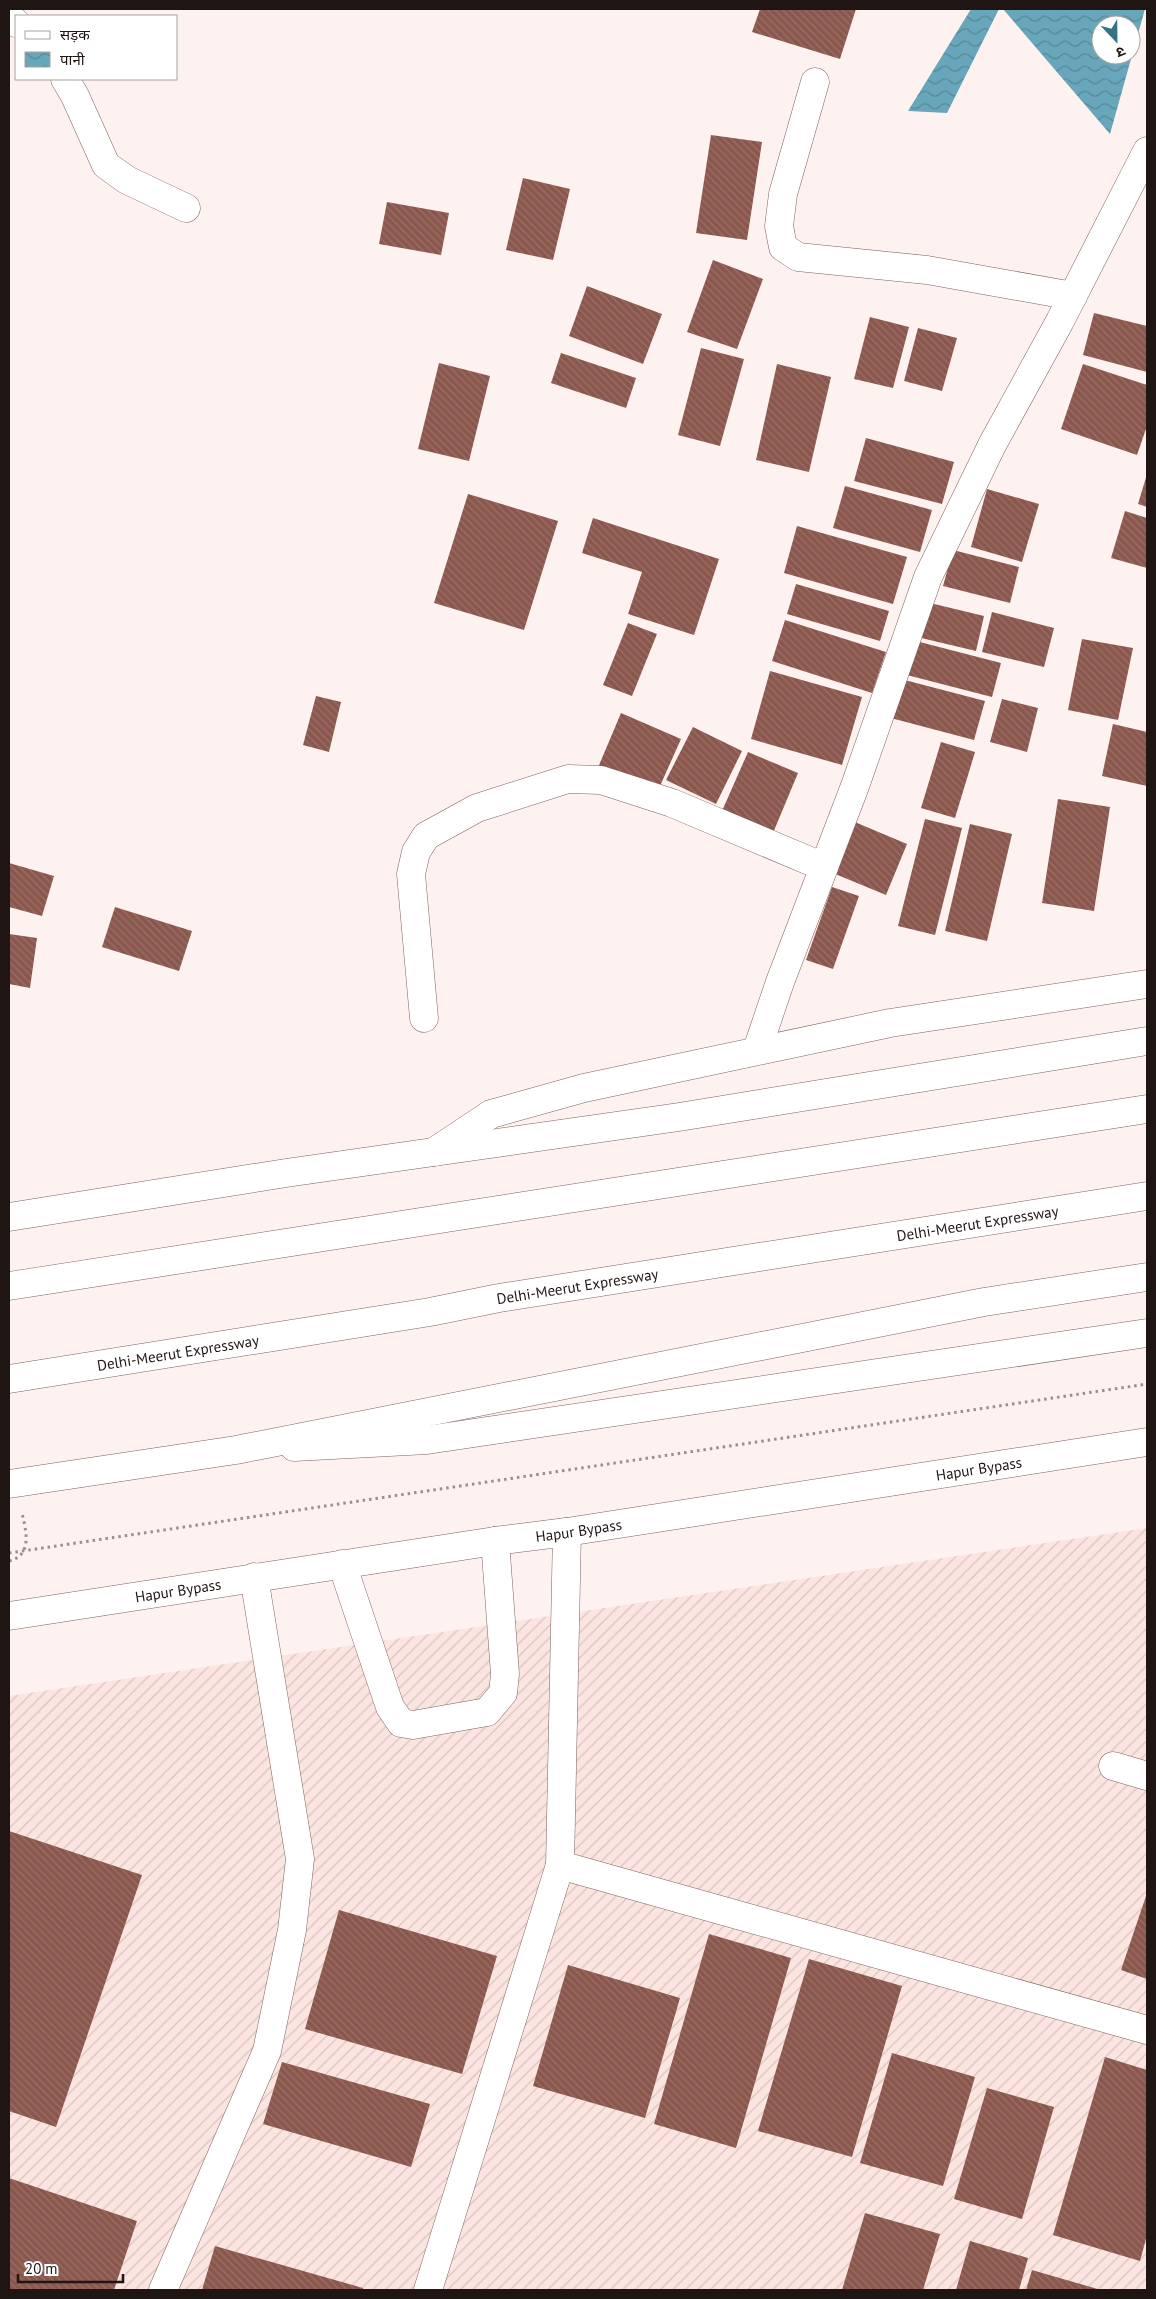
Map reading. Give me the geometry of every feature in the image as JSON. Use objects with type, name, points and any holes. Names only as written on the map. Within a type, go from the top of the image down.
[{"type":"main road","points":[[65,80],[75,96],[106,165],[126,180],[186,208]]},
{"type":"main road","points":[[815,82],[783,194],[779,226],[783,246],[798,257],[927,270],[1073,296]]},
{"type":"main road","points":[[758,1050],[780,982],[855,786],[928,577],[992,445],[1073,296],[1147,151]]},
{"type":"main road","points":[[424,1018],[411,874],[416,852],[426,836],[477,808],[568,779],[601,780],[672,804],[824,867]]},
{"type":"main road","points":[[434,1152],[491,1114],[584,1088],[890,1023],[1147,984]]},
{"type":"main road","points":[[9,1217],[434,1152],[679,1117],[1147,1041]]},
{"type":"main road","points":[[9,1286],[1147,1109]]},
{"type":"main road","name":"Delhi-Meerut Expressway","points":[[9,1379],[410,1315],[509,1297],[1147,1196]]},
{"type":"main road","points":[[13,1483],[236,1450],[984,1302],[1147,1277]]},
{"type":"main road","points":[[236,1450],[427,1440],[1147,1333]]},
{"type":"main road","name":"Hapur Bypass","points":[[9,1616],[254,1577],[567,1532],[1147,1442]]},
{"type":"main road","points":[[436,2288],[560,1865],[567,1532]]},
{"type":"main road","points":[[342,1564],[390,1707],[401,1723],[413,1725],[487,1712],[503,1693],[505,1674],[494,1541]]},
{"type":"main road","points":[[163,2290],[267,2051],[292,1930],[300,1859],[254,1577]]},
{"type":"main road","points":[[1113,1766],[1147,1776]]},
{"type":"main road","points":[[560,1865],[1147,2030]]},
{"type":"path","points":[[9,1553],[1147,1384]]},
{"type":"path","points":[[9,1562],[15,1560],[25,1551],[27,1539],[13,1483]]},
{"type":"shaded area","points":[[1147,1528],[1147,2290],[9,2290],[9,1696]]},
{"type":"water","points":[[971,9],[999,9],[947,113],[908,111]]},
{"type":"water","points":[[1003,9],[1145,9],[1141,23],[1141,15],[1091,15],[1091,65],[1129,65],[1110,134]]},
{"type":"building","points":[[760,9],[856,9],[840,59],[752,32]]},
{"type":"building","points":[[711,135],[762,142],[747,240],[696,233]]},
{"type":"building","points":[[523,178],[570,189],[553,260],[506,250]]},
{"type":"building","points":[[387,202],[449,213],[441,255],[379,244]]},
{"type":"building","points":[[713,260],[763,279],[737,349],[687,332]]},
{"type":"building","points":[[587,286],[662,314],[643,364],[569,336]]},
{"type":"building","points":[[1094,313],[1147,326],[1147,372],[1083,355]]},
{"type":"building","points":[[870,317],[909,327],[893,388],[854,379]]},
{"type":"building","points":[[918,328],[957,338],[942,391],[904,381]]},
{"type":"building","points":[[701,348],[744,359],[720,446],[678,435]]},
{"type":"building","points":[[561,353],[636,378],[626,408],[551,383]]},
{"type":"building","points":[[439,363],[490,376],[469,461],[418,449]]},
{"type":"building","points":[[777,364],[831,377],[809,472],[756,460]]},
{"type":"building","points":[[1083,364],[1147,385],[1147,426],[1137,455],[1061,429]]},
{"type":"building","points":[[866,438],[954,462],[942,504],[854,481]]},
{"type":"building","points":[[1147,474],[1147,507],[1138,504]]},
{"type":"building","points":[[845,486],[932,510],[920,552],[833,528]]},
{"type":"building","points":[[987,489],[1039,504],[1022,562],[971,547]]},
{"type":"building","points":[[468,494],[558,521],[524,630],[434,603]]},
{"type":"building","points":[[1125,511],[1147,518],[1147,568],[1111,558]]},
{"type":"building","points":[[593,518],[719,559],[694,635],[628,614],[642,572],[582,553]]},
{"type":"building","points":[[797,526],[907,557],[893,604],[784,573]]},
{"type":"building","points":[[953,550],[1019,567],[1010,603],[943,586]]},
{"type":"building","points":[[796,584],[889,611],[880,641],[787,614]]},
{"type":"building","points":[[926,602],[984,616],[976,651],[917,637]]},
{"type":"building","points":[[992,612],[1054,628],[1044,667],[982,652]]},
{"type":"building","points":[[785,620],[886,652],[872,693],[772,661]]},
{"type":"building","points":[[628,623],[657,634],[632,696],[603,685]]},
{"type":"building","points":[[1082,639],[1133,648],[1118,720],[1068,710]]},
{"type":"building","points":[[912,640],[1001,663],[992,697],[903,674]]},
{"type":"building","points":[[770,671],[862,697],[842,765],[751,739]]},
{"type":"building","points":[[897,678],[985,701],[974,740],[887,717]]},
{"type":"building","points":[[316,696],[341,702],[329,752],[303,745]]},
{"type":"building","points":[[1002,699],[1038,708],[1027,752],[990,742]]},
{"type":"building","points":[[621,713],[681,739],[656,795],[597,770]]},
{"type":"building","points":[[1113,724],[1147,732],[1147,786],[1102,776]]},
{"type":"building","points":[[693,727],[742,751],[716,804],[666,780]]},
{"type":"building","points":[[941,742],[975,752],[955,818],[921,808]]},
{"type":"building","points":[[748,752],[798,773],[773,833],[722,811]]},
{"type":"building","points":[[1058,799],[1110,807],[1094,911],[1042,903]]},
{"type":"building","points":[[925,819],[962,828],[935,935],[898,926]]},
{"type":"building","points":[[850,820],[907,844],[886,895],[828,871]]},
{"type":"building","points":[[970,824],[1012,834],[987,941],[945,931]]},
{"type":"building","points":[[9,863],[54,876],[42,916],[9,907]]},
{"type":"building","points":[[832,887],[859,896],[833,969],[806,960]]},
{"type":"building","points":[[115,907],[192,931],[179,971],[102,947]]},
{"type":"building","points":[[9,934],[37,938],[30,988],[9,984]]},
{"type":"building","points":[[9,1831],[142,1875],[56,2127],[9,2111]]},
{"type":"building","points":[[1147,1893],[1147,1979],[1121,1970]]},
{"type":"building","points":[[339,1910],[497,1956],[462,2074],[305,2029]]},
{"type":"building","points":[[709,1934],[791,1958],[736,2148],[654,2124]]},
{"type":"building","points":[[809,1959],[902,1986],[852,2157],[758,2131]]},
{"type":"building","points":[[568,1965],[680,1998],[645,2118],[533,2086]]},
{"type":"building","points":[[892,2053],[975,2077],[943,2186],[860,2163]]},
{"type":"building","points":[[1105,2057],[1147,2070],[1147,2235],[1140,2261],[1053,2235]]},
{"type":"building","points":[[282,2062],[430,2104],[411,2167],[263,2124]]},
{"type":"building","points":[[987,2088],[1054,2107],[1022,2219],[954,2199]]},
{"type":"building","points":[[9,2178],[137,2221],[114,2290],[9,2290]]},
{"type":"building","points":[[865,2213],[940,2234],[923,2290],[842,2290]]},
{"type":"building","points":[[970,2241],[1028,2258],[1019,2290],[956,2290]]},
{"type":"building","points":[[215,2246],[363,2288],[363,2290],[202,2290]]},
{"type":"building","points":[[1032,2270],[1101,2290],[1026,2290]]}]
